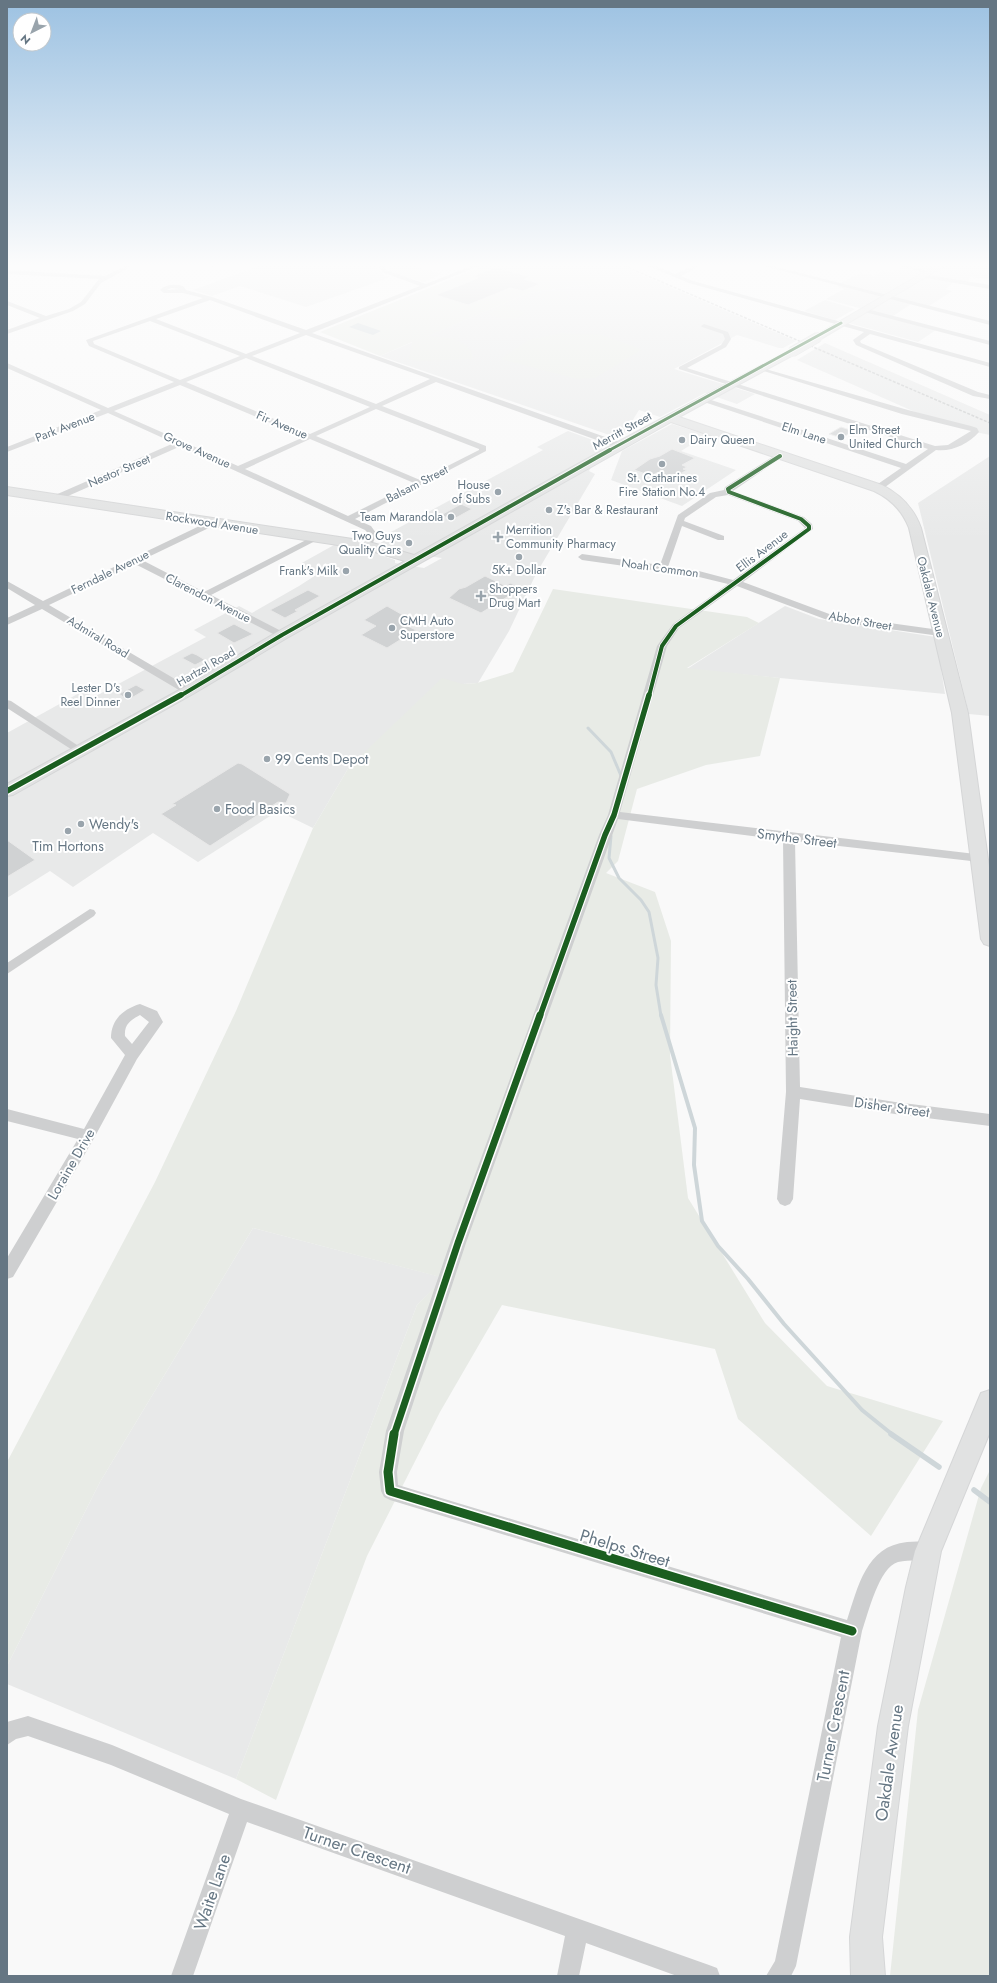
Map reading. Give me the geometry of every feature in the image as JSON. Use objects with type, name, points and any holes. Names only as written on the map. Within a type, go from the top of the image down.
[{"type":"street","name":"Fir Avenue","points":[[118,357],[419,482]]},
{"type":"street","name":"Park Avenue","points":[[7,450],[245,357]]},
{"type":"street","points":[[247,357],[377,406]]},
{"type":"street","points":[[374,357],[619,446]]},
{"type":"street","points":[[703,357],[681,368],[934,448],[952,448],[975,432],[974,430],[905,412],[760,369]]},
{"type":"street","name":"Merritt Street","points":[[416,560],[702,400],[783,357]]},
{"type":"street","points":[[888,357],[976,394],[990,397]]},
{"type":"street","points":[[959,357],[990,365]]},
{"type":"street","name":"Grove Avenue","points":[[9,367],[109,410],[368,528],[372,533],[371,539],[366,545]]},
{"type":"street","points":[[239,469],[436,379]]},
{"type":"street","name":"Elm Lane","points":[[702,400],[907,467]]},
{"type":"street","name":"Balsam Street","points":[[349,519],[482,451],[483,448],[377,406]]},
{"type":"street","name":"Oakdale Avenue","points":[[670,418],[878,488],[897,499],[909,512],[915,528],[960,713],[990,939]]},
{"type":"street","name":"Nestor Street","points":[[56,498],[182,444]]},
{"type":"street","points":[[878,488],[934,448]]},
{"type":"street","points":[[663,568],[681,517],[713,495],[729,492],[728,489],[733,484],[780,456]]},
{"type":"street","name":"Rockwood Avenue","points":[[7,491],[315,539],[366,545],[416,560]]},
{"type":"street","name":"Ellis Avenue","points":[[729,492],[801,519],[809,526],[809,529],[804,534],[737,583]]},
{"type":"street","points":[[679,522],[721,538]]},
{"type":"street","name":"Ferndale Avenue","points":[[7,622],[212,523]]},
{"type":"street","points":[[202,596],[315,539]]},
{"type":"street","name":"Noah Common","points":[[582,557],[695,573],[737,583]]},
{"type":"street","name":"Clarendon Avenue","points":[[135,560],[202,596],[282,635]]},
{"type":"street","name":"Hartzel Road","points":[[7,792],[188,691],[282,635],[416,560]]},
{"type":"street","points":[[614,815],[656,672],[662,646],[676,626],[737,583]]},
{"type":"street","name":"Abbot Street","points":[[737,583],[830,618],[940,634]]},
{"type":"street","name":"Admiral Road","points":[[7,584],[188,691]]},
{"type":"street","points":[[7,703],[81,750]]},
{"type":"street","name":"Smythe Street","points":[[614,815],[789,837],[980,858]]},
{"type":"street","name":"Phelps Street","points":[[614,815],[604,835],[458,1243],[395,1431],[388,1472],[390,1491],[852,1631]]},
{"type":"street","name":"Haight Street","points":[[785,1199],[793,1092],[789,837]]},
{"type":"street","points":[[7,969],[90,914]]},
{"type":"street","name":"Loraine Drive","points":[[7,1272],[88,1136],[132,1055]]},
{"type":"street","name":"Disher Street","points":[[793,1092],[895,1108],[990,1120]]},
{"type":"street","points":[[7,1115],[88,1136]]},
{"type":"street","points":[[928,1551],[990,1402]]},
{"type":"street","name":"Oakdale Avenue","points":[[868,1976],[866,1936],[893,1726],[928,1551]]},
{"type":"street","name":"Turner Crescent","points":[[777,1976],[785,1966],[852,1631],[872,1580],[885,1558],[902,1552],[928,1551]]},
{"type":"street","name":"Turner Crescent","points":[[7,1735],[10,1732],[28,1726],[112,1755],[241,1809],[709,1976]]},
{"type":"street","name":"Waite Lane","points":[[182,1976],[241,1809]]},
{"type":"street","points":[[568,1976],[578,1928]]},
{"type":"shaded area","points":[[382,357],[697,357],[674,369],[755,394],[737,404],[705,393],[660,417],[639,410],[621,439]]},
{"type":"shaded area","points":[[409,357],[472,357],[473,359],[417,361],[409,359]]},
{"type":"shaded area","points":[[504,357],[630,357],[595,378],[577,379],[501,359]]},
{"type":"shaded area","points":[[803,357],[856,357],[990,415],[990,435],[915,412],[797,360]]},
{"type":"shaded area","points":[[672,424],[707,435],[681,451],[736,470],[682,506],[611,480],[622,451]]},
{"type":"shaded area","points":[[568,431],[601,443],[603,447],[589,471],[595,474],[536,574],[509,631],[478,683],[463,684],[349,767],[313,828],[278,811],[198,862],[153,833],[73,887],[50,871],[7,898],[7,733],[83,691],[94,697],[206,637],[194,630],[239,606],[252,613],[299,586],[316,575],[300,564],[334,545],[359,548],[395,560],[395,563],[424,568],[442,558],[411,554],[379,545],[391,532],[543,450],[537,447]]},
{"type":"shaded area","points":[[990,456],[990,716],[969,714],[918,503]]},
{"type":"shaded area","points":[[553,589],[747,617],[759,623],[687,668],[780,678],[760,756],[706,765],[637,789],[618,861],[606,873],[655,892],[671,941],[670,1055],[688,1198],[765,1323],[827,1386],[943,1421],[871,1536],[738,1419],[715,1349],[502,1305],[440,1412],[367,1556],[276,1800],[236,1779],[417,1305],[444,1278],[253,1228],[100,1482],[7,1666],[7,1462],[155,1182],[236,1011],[313,828],[349,767],[442,678],[463,684],[477,683],[513,672]]},
{"type":"shaded area","points":[[785,606],[819,619],[936,637],[945,694],[687,669]]},
{"type":"shaded area","points":[[253,1228],[445,1278],[417,1305],[236,1779],[7,1684],[7,1666],[100,1482]]},
{"type":"shaded area","points":[[990,1470],[990,1976],[890,1976],[918,1710],[981,1488]]},
{"type":"building","points":[[841,427],[853,431],[842,438],[829,434]]},
{"type":"building","name":"St. Catharines Fire Station No.4","points":[[672,449],[695,458],[682,465],[687,467],[683,469],[687,470],[673,478],[656,473],[652,476],[634,470],[650,459],[660,456]]},
{"type":"building","points":[[461,504],[472,509],[452,520],[441,515]]},
{"type":"building","name":"Shoppers Drug Mart","points":[[485,576],[506,586],[510,583],[522,588],[481,613],[449,598],[459,589],[466,587]]},
{"type":"building","points":[[308,590],[320,596],[295,610],[298,611],[285,618],[270,610]]},
{"type":"building","name":"CMH Auto Superstore","points":[[387,606],[410,619],[403,624],[416,630],[387,648],[361,635],[376,626],[364,620]]},
{"type":"building","points":[[234,624],[253,634],[234,643],[217,633]]},
{"type":"building","points":[[192,653],[205,660],[195,665],[182,658]]},
{"type":"building","name":"Lester D's Reel Dinner","points":[[136,685],[145,690],[128,700],[119,694]]},
{"type":"building","name":"Food Basics","points":[[238,763],[290,794],[286,803],[278,802],[210,846],[161,814],[176,805],[172,804]]},
{"type":"building","points":[[7,840],[35,860],[7,877]]},
{"type":"waterway","points":[[588,728],[611,752],[622,778]]},
{"type":"waterway","points":[[611,836],[609,858],[619,878],[641,900],[649,912],[658,958],[656,985],[661,1016]]},
{"type":"waterway","points":[[661,1015],[695,1128],[694,1165],[702,1221],[718,1246],[748,1279],[784,1324],[862,1410],[893,1435]]},
{"type":"waterway","points":[[891,1434],[939,1467]]},
{"type":"waterway","points":[[974,1490],[990,1502]]},
{"type":"railway","points":[[835,357],[990,423]]},
{"type":"cycle path","points":[[7,791],[188,691],[282,635],[614,448],[782,357]]},
{"type":"cycle path","points":[[780,456],[728,489],[729,492],[801,519],[809,526],[809,529],[676,626],[662,646],[656,672],[614,815],[605,835],[458,1243],[395,1431],[388,1472],[390,1491],[852,1631]]},
{"type":"place","name":"Elm Street United Church","points":[[841,437]]},
{"type":"place","name":"Dairy Queen","points":[[682,440]]},
{"type":"place","name":"St. Catharines Fire Station No.4","points":[[662,464]]},
{"type":"place","name":"House of Subs","points":[[498,492]]},
{"type":"place","name":"Z's Bar & Restaurant","points":[[549,510]]},
{"type":"place","name":"Team Marandola","points":[[451,517]]},
{"type":"place","name":"Merrition Community Pharmacy","points":[[498,537]]},
{"type":"place","name":"Two Guys Quality Cars","points":[[409,543]]},
{"type":"place","name":"5K+ Dollar","points":[[519,557]]},
{"type":"place","name":"Frank's Milk","points":[[346,571]]},
{"type":"place","name":"Shoppers Drug Mart","points":[[481,596]]},
{"type":"place","name":"CMH Auto Superstore","points":[[392,628]]},
{"type":"place","name":"Lester D's Reel Dinner","points":[[128,695]]},
{"type":"place","name":"99 Cents Depot","points":[[267,759]]},
{"type":"place","name":"Food Basics","points":[[217,809]]},
{"type":"place","name":"Wendy's","points":[[81,824]]},
{"type":"place","name":"Tim Hortons","points":[[68,831]]}]
